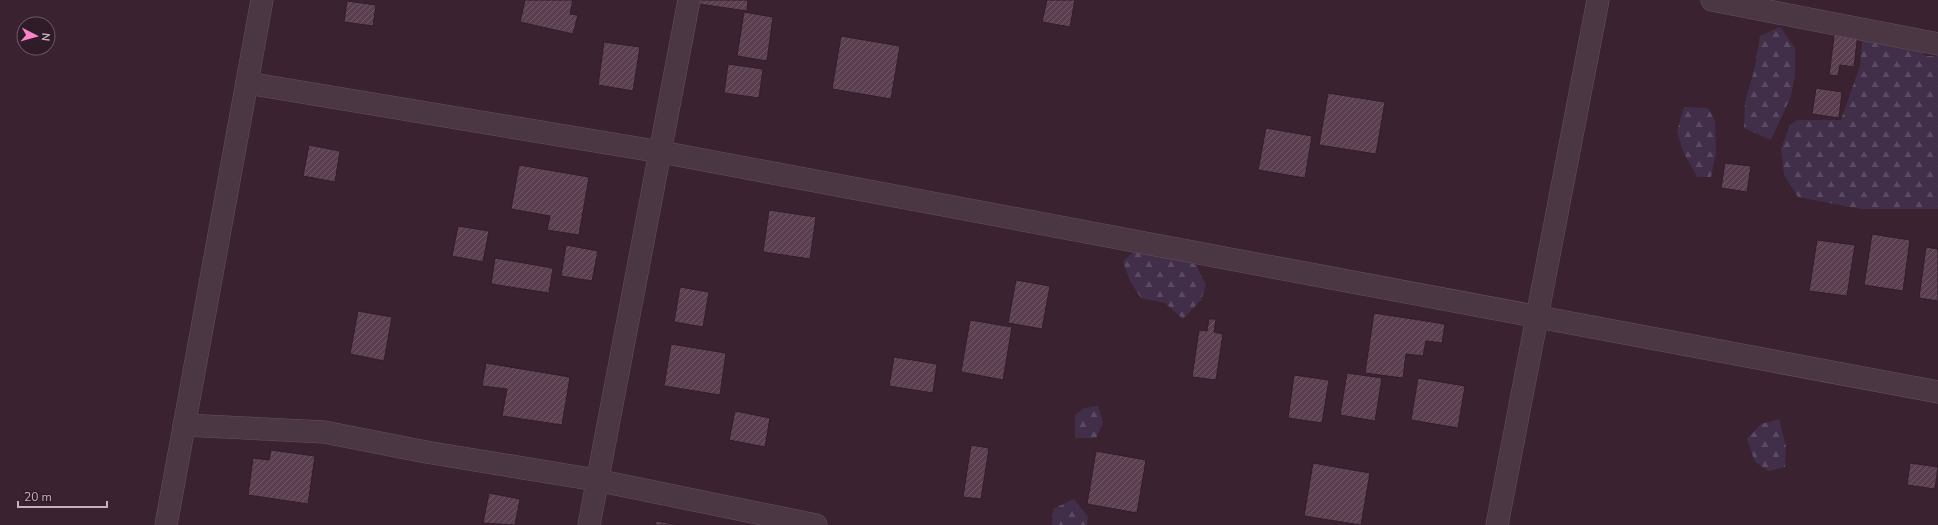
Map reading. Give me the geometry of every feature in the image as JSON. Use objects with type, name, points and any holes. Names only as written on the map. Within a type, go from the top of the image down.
[{"type":"street","points":[[166,525],[262,0]]},
{"type":"street","points":[[589,525],[596,480],[661,152],[689,0]]},
{"type":"street","points":[[1497,525],[1598,0]]},
{"type":"street","points":[[1712,0],[1938,44]]},
{"type":"street","points":[[247,82],[661,152],[1938,392]]},
{"type":"street","points":[[184,425],[324,432],[426,452],[596,480],[816,525]]},
{"type":"green space","points":[[1780,27],[1795,48],[1795,76],[1791,96],[1771,140],[1744,128],[1745,102],[1754,71],[1760,36]]},
{"type":"green space","points":[[1863,32],[1908,38],[1926,56],[1938,56],[1938,209],[1861,209],[1798,197],[1784,175],[1781,149],[1790,125],[1797,120],[1841,120],[1860,66]]},
{"type":"green space","points":[[1684,107],[1708,108],[1715,121],[1716,153],[1711,177],[1697,177],[1683,151],[1677,131]]},
{"type":"green space","points":[[1138,248],[1173,256],[1196,265],[1206,285],[1201,300],[1183,319],[1165,303],[1141,298],[1130,281],[1123,261]]},
{"type":"green space","points":[[1098,406],[1103,423],[1096,438],[1075,438],[1075,415],[1084,408]]},
{"type":"green space","points":[[1779,419],[1786,446],[1785,467],[1769,471],[1755,462],[1747,439],[1761,424]]},
{"type":"green space","points":[[1074,499],[1088,517],[1087,525],[1052,525],[1053,509]]},
{"type":"building","points":[[525,0],[573,0],[570,14],[578,15],[573,34],[520,22]]},
{"type":"building","points":[[700,0],[748,0],[747,11],[699,4]]},
{"type":"building","points":[[1047,0],[1075,0],[1070,27],[1042,22]]},
{"type":"building","points":[[347,1],[376,5],[373,26],[344,22]]},
{"type":"building","points":[[744,12],[773,17],[767,61],[737,56]]},
{"type":"building","points":[[1835,29],[1858,33],[1854,67],[1840,65],[1838,76],[1829,75]]},
{"type":"building","points":[[841,36],[900,46],[891,99],[832,89]]},
{"type":"building","points":[[604,42],[640,47],[633,91],[598,85]]},
{"type":"building","points":[[728,64],[763,69],[759,98],[724,93]]},
{"type":"building","points":[[1816,88],[1842,92],[1839,118],[1812,114]]},
{"type":"building","points":[[1328,93],[1385,102],[1376,154],[1319,145]]},
{"type":"building","points":[[1266,128],[1312,136],[1305,178],[1258,170]]},
{"type":"building","points":[[309,145],[340,151],[335,182],[303,176]]},
{"type":"building","points":[[1725,163],[1751,166],[1747,192],[1721,188]]},
{"type":"building","points":[[519,165],[589,177],[579,235],[547,230],[550,216],[511,209]]},
{"type":"building","points":[[769,210],[816,217],[810,259],[763,252]]},
{"type":"building","points":[[458,226],[489,231],[483,262],[452,256]]},
{"type":"building","points":[[1872,234],[1910,240],[1903,291],[1864,285]]},
{"type":"building","points":[[1817,240],[1855,245],[1847,296],[1809,291]]},
{"type":"building","points":[[566,245],[598,251],[592,281],[561,276]]},
{"type":"building","points":[[1926,247],[1938,249],[1938,301],[1919,298]]},
{"type":"building","points":[[495,258],[553,268],[549,293],[491,284]]},
{"type":"building","points":[[1016,280],[1050,286],[1042,329],[1008,323]]},
{"type":"building","points":[[680,287],[709,292],[703,327],[674,322]]},
{"type":"building","points":[[358,311],[392,317],[384,361],[350,354]]},
{"type":"building","points":[[1374,313],[1445,324],[1442,343],[1426,341],[1423,356],[1406,354],[1403,378],[1365,373]]},
{"type":"building","points":[[1209,319],[1216,319],[1214,332],[1223,334],[1216,380],[1192,377],[1199,330],[1207,331]]},
{"type":"building","points":[[970,320],[1012,327],[1003,380],[961,372]]},
{"type":"building","points":[[671,344],[726,353],[720,395],[664,386]]},
{"type":"building","points":[[894,357],[937,364],[933,393],[889,386]]},
{"type":"building","points":[[486,363],[570,377],[562,425],[502,416],[507,389],[482,386]]},
{"type":"building","points":[[1347,373],[1382,378],[1375,421],[1340,415]]},
{"type":"building","points":[[1294,375],[1329,380],[1322,423],[1288,418]]},
{"type":"building","points":[[1418,378],[1465,386],[1458,428],[1411,420]]},
{"type":"building","points":[[735,411],[770,418],[765,447],[729,440]]},
{"type":"building","points":[[971,445],[989,448],[981,499],[963,497]]},
{"type":"building","points":[[271,450],[315,456],[308,504],[248,495],[253,458],[269,460]]},
{"type":"building","points":[[1096,451],[1146,460],[1137,513],[1087,504]]},
{"type":"building","points":[[1313,463],[1370,473],[1361,525],[1304,516]]},
{"type":"building","points":[[1910,463],[1938,467],[1935,489],[1907,485]]},
{"type":"building","points":[[489,493],[520,499],[515,525],[483,523]]},
{"type":"building","points":[[656,521],[680,525],[655,525]]}]
